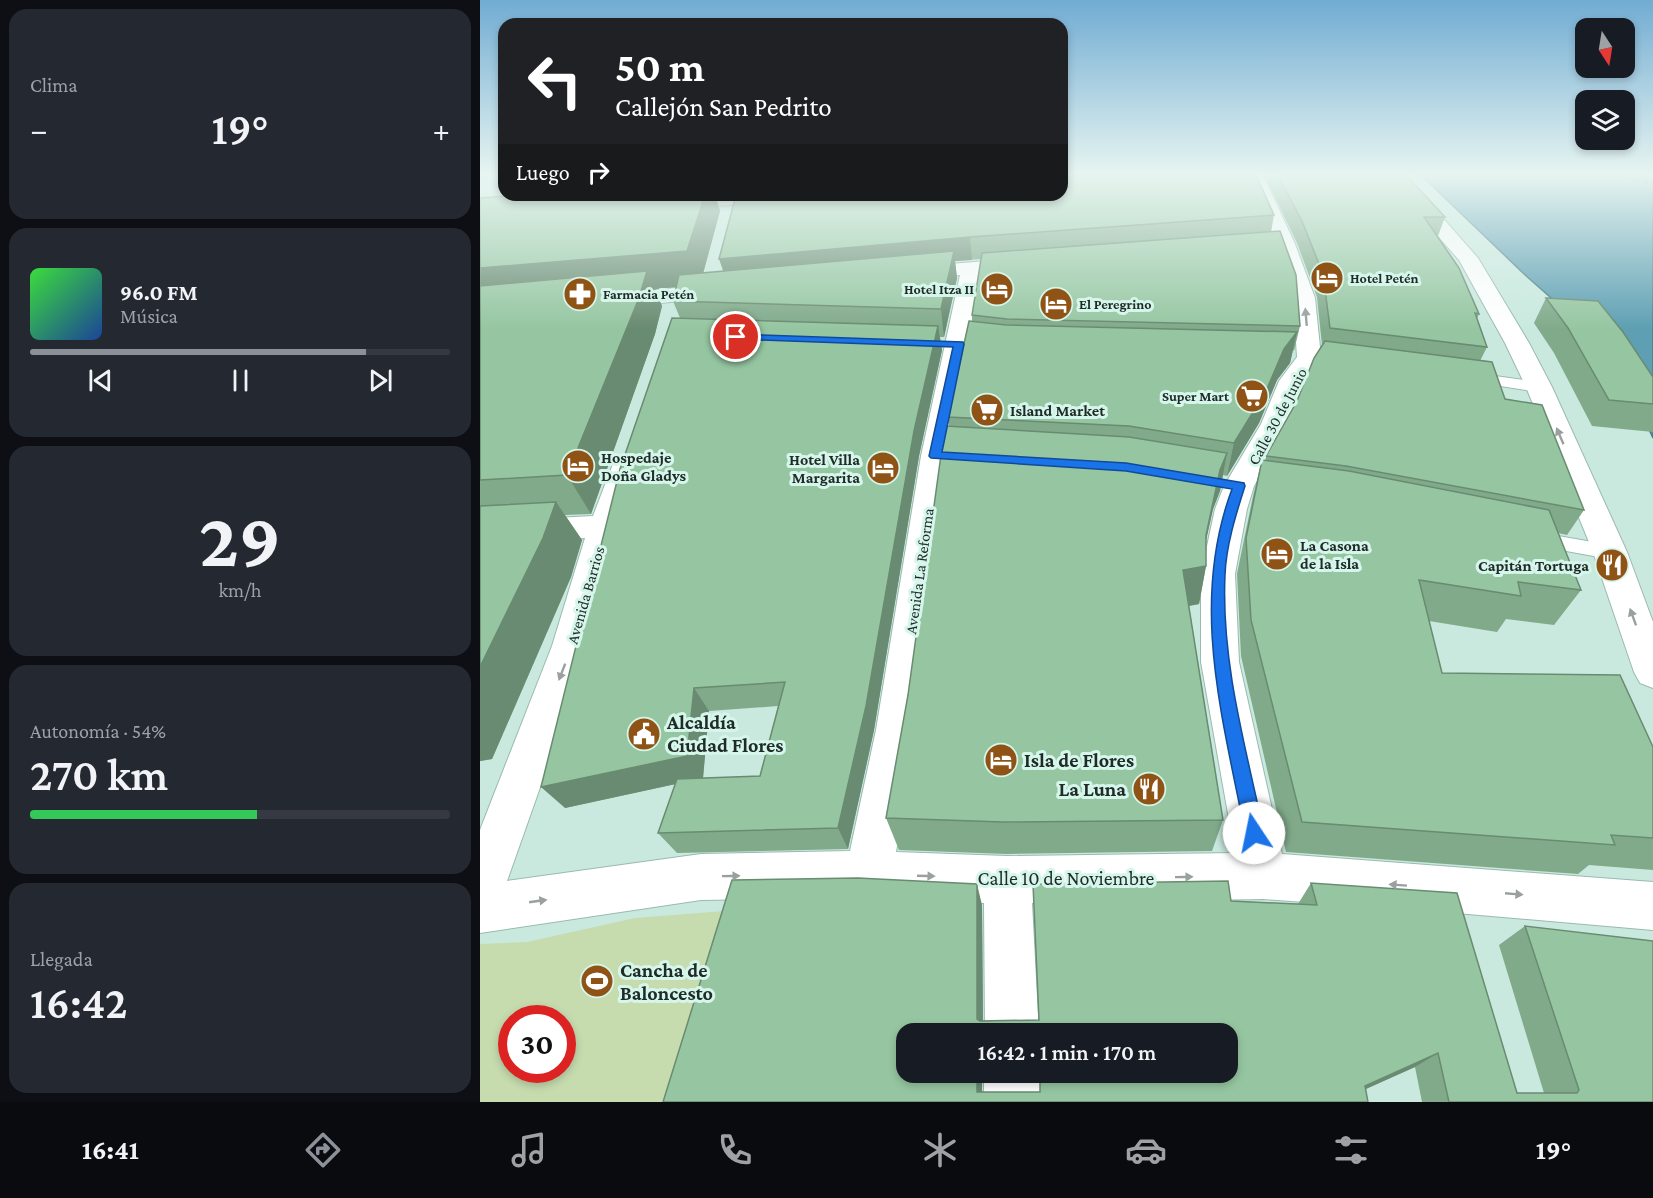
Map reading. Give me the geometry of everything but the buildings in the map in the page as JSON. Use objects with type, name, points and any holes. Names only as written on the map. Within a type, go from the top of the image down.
[{"type":"street","name":"Calle 30 de Junio","points":[[1263,876],[1220,662],[1218,574],[1231,509],[1239,486],[1275,424],[1292,381],[1306,357],[1304,298],[1273,245],[1268,226]]},
{"type":"street","points":[[1440,226],[1468,258],[1517,343],[1539,387],[1610,552],[1653,672]]},
{"type":"street","points":[[889,276],[1041,263]]},
{"type":"street","points":[[712,291],[718,268]]},
{"type":"street","name":"Avenida La Reforma","points":[[869,874],[947,456],[959,344],[972,268]]},
{"type":"street","points":[[597,303],[675,310],[712,291],[735,289]]},
{"type":"street","name":"Avenida Barrios","points":[[480,890],[571,646],[604,526],[635,436]]},
{"type":"street","points":[[480,532],[604,526]]},
{"type":"street","name":"Calle 10 de Noviembre","points":[[480,909],[701,877],[869,874],[1007,880],[1263,876],[1462,911],[1653,906]]},
{"type":"street","points":[[1007,880],[1012,1023]]},
{"type":"street","points":[[1012,1083],[1012,1102]]},
{"type":"lane","points":[[1463,376],[1539,387]]},
{"type":"lane","points":[[1513,534],[1610,552]]},
{"type":"green space","name":"Cancha de Baloncesto","points":[[737,910],[673,1102],[480,1102],[480,944],[527,942],[635,918]]},
{"type":"water","points":[[1475,226],[1653,226],[1653,438],[1622,372],[1576,320]]},
{"type":"place","name":"Hotel Petén","points":[[1327,278]]},
{"type":"place","name":"Hotel Itza II","points":[[997,289]]},
{"type":"place","name":"Farmacia Petén","points":[[580,294]]},
{"type":"place","name":"El Peregrino","points":[[1056,304]]},
{"type":"place","name":"Super Mart","points":[[1252,396]]},
{"type":"place","name":"Island Market","points":[[987,410]]},
{"type":"place","name":"Hospedaje Doña Gladys","points":[[578,466]]},
{"type":"place","name":"Hotel Villa Margarita","points":[[883,468]]},
{"type":"place","name":"La Casona de la Isla","points":[[1277,554]]},
{"type":"place","name":"Capitán Tortuga","points":[[1612,565]]},
{"type":"place","name":"Alcaldía Ciudad Flores","points":[[644,734]]},
{"type":"place","name":"Isla de Flores","points":[[1001,760]]},
{"type":"place","name":"La Luna","points":[[1149,789]]},
{"type":"place","name":"Cancha de Baloncesto","points":[[597,981]]},
{"type":"route","points":[[736,337],[959,344],[935,456],[1126,467],[1239,486],[1231,509],[1218,574],[1220,662],[1254,833]]}]
